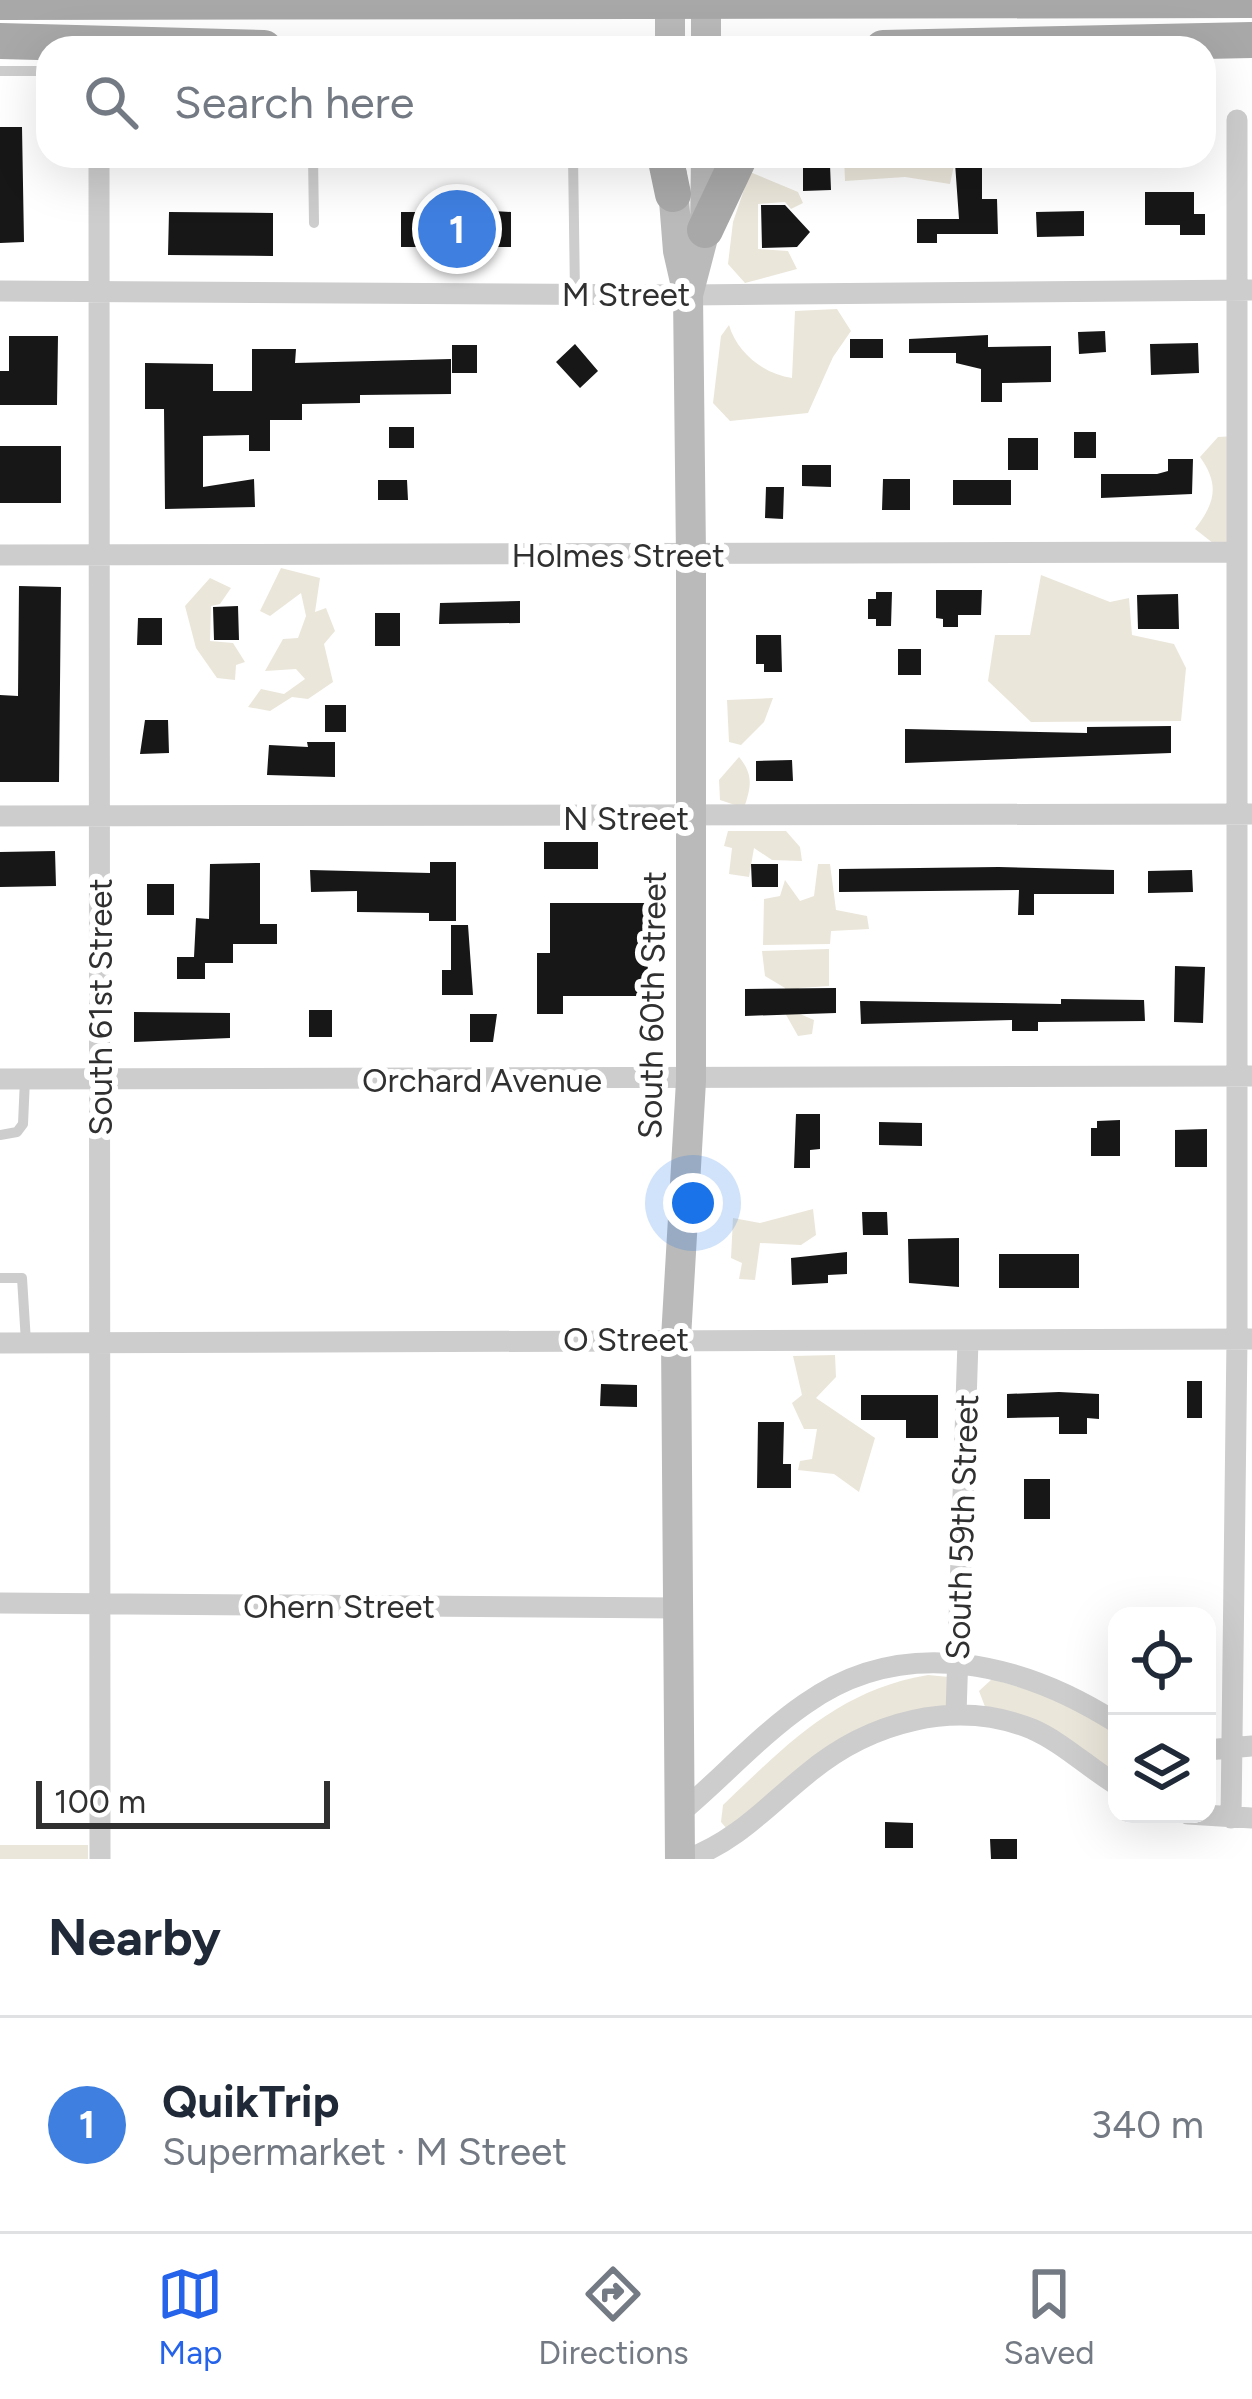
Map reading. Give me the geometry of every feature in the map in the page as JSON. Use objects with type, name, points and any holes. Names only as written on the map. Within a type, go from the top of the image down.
[{"type":"main road","points":[[0,2],[1252,0]]},
{"type":"main road","points":[[675,36],[688,2]]},
{"type":"main road","points":[[688,2],[701,36]]},
{"type":"main road","points":[[1216,41],[1252,40]]},
{"type":"main road","points":[[0,41],[36,43]]},
{"type":"main road","points":[[670,168],[673,194]]},
{"type":"main road","name":"South 60th Street","points":[[688,295],[705,230],[706,168]]},
{"type":"main road","points":[[705,230],[734,168]]},
{"type":"main road","name":"South 60th Street","points":[[673,194],[688,295],[691,556],[691,1081],[676,1339],[684,1859]]},
{"type":"street","points":[[112,36],[137,2]]},
{"type":"street","points":[[1237,120],[1244,290],[1236,552],[1245,814],[1241,1818]]},
{"type":"street","name":"South 61st Street","points":[[99,168],[100,1859]]},
{"type":"street","name":"M Street","points":[[0,291],[688,295],[1244,290]]},
{"type":"street","name":"Holmes Street","points":[[0,554],[1236,552]]},
{"type":"street","name":"N Street","points":[[0,816],[1245,814]]},
{"type":"street","name":"Orchard Avenue","points":[[0,1079],[691,1081],[1244,1076]]},
{"type":"street","name":"O Street","points":[[0,1342],[1244,1339]]},
{"type":"street","name":"South 59th Street","points":[[956,1714],[968,1341]]},
{"type":"street","name":"Ohern Street","points":[[0,1603],[679,1608]]},
{"type":"street","points":[[680,1814],[808,1701],[877,1671],[958,1663],[1031,1676],[1108,1718]]},
{"type":"street","points":[[684,1859],[726,1845],[811,1770],[888,1726],[956,1714],[987,1716],[1035,1730],[1108,1779]]},
{"type":"lane","points":[[0,71],[36,71]]},
{"type":"lane","points":[[313,168],[314,223]]},
{"type":"lane","points":[[573,168],[575,294]]},
{"type":"lane","points":[[0,1135],[17,1132],[23,1124],[25,1079]]},
{"type":"lane","points":[[0,1278],[22,1278],[26,1342]]},
{"type":"shaded area","points":[[844,168],[953,168],[950,184],[905,177],[845,181]]},
{"type":"shaded area","points":[[750,172],[798,192],[803,203],[791,209],[785,202],[758,204],[758,249],[788,251],[797,269],[745,283],[728,264],[733,222]]},
{"type":"shaded area","points":[[837,309],[851,331],[833,357],[808,413],[730,421],[713,403],[721,336],[729,325],[738,345],[753,360],[792,378],[795,311]]},
{"type":"shaded area","points":[[1235,436],[1235,537],[1218,547],[1195,529],[1212,494],[1210,476],[1200,457],[1218,437]]},
{"type":"shaded area","points":[[281,568],[320,578],[315,612],[326,608],[335,631],[324,644],[333,682],[308,699],[292,697],[270,711],[248,707],[261,689],[284,694],[305,679],[296,669],[265,671],[283,639],[298,638],[306,616],[301,593],[270,616],[260,611]]},
{"type":"shaded area","points":[[1041,575],[1110,602],[1129,598],[1132,635],[1174,644],[1186,668],[1181,721],[1031,722],[988,681],[995,635],[1030,635]]},
{"type":"shaded area","points":[[210,578],[231,588],[220,604],[211,606],[210,641],[233,643],[245,662],[236,665],[235,680],[217,678],[196,648],[185,606]]},
{"type":"shaded area","points":[[773,698],[764,722],[741,745],[729,742],[727,700]]},
{"type":"shaded area","points":[[739,757],[750,781],[744,808],[720,800],[719,780]]},
{"type":"shaded area","points":[[728,831],[786,831],[800,847],[802,861],[772,860],[754,848],[749,877],[729,874],[732,848],[724,846]]},
{"type":"shaded area","points":[[818,864],[830,864],[836,910],[867,916],[869,929],[831,931],[830,944],[763,945],[764,899],[780,896],[785,880],[800,901],[814,896]]},
{"type":"shaded area","points":[[829,949],[829,986],[799,988],[800,1014],[814,1020],[812,1034],[798,1036],[785,1013],[785,988],[765,976],[762,951]]},
{"type":"shaded area","points":[[813,1209],[816,1235],[801,1245],[760,1243],[755,1280],[739,1279],[742,1263],[731,1258],[733,1218],[760,1223]]},
{"type":"shaded area","points":[[835,1355],[836,1377],[816,1398],[875,1438],[859,1492],[834,1474],[798,1470],[800,1461],[812,1459],[817,1429],[804,1429],[792,1403],[802,1395],[793,1356]]},
{"type":"shaded area","points":[[928,1675],[949,1677],[955,1704],[909,1718],[727,1829],[721,1822],[723,1805],[815,1723],[867,1693]]},
{"type":"shaded area","points":[[992,1679],[1069,1702],[1108,1729],[1108,1771],[987,1712],[979,1691]]},
{"type":"shaded area","points":[[0,1845],[88,1845],[88,1859],[0,1859]]},
{"type":"building","points":[[0,127],[22,127],[24,242],[0,243]]},
{"type":"building","points":[[803,168],[830,168],[831,190],[803,191]]},
{"type":"building","points":[[955,168],[982,168],[982,199],[997,199],[998,234],[937,234],[937,243],[917,243],[917,219],[959,219]]},
{"type":"building","points":[[1145,192],[1194,192],[1194,214],[1205,214],[1205,235],[1180,235],[1180,225],[1145,225]]},
{"type":"building","points":[[761,205],[785,205],[810,232],[797,247],[762,248]]},
{"type":"building","points":[[425,207],[511,212],[511,247],[401,247],[401,212],[425,212]]},
{"type":"building","points":[[1084,211],[1084,236],[1037,237],[1036,212]]},
{"type":"building","points":[[169,212],[273,213],[273,256],[168,255]]},
{"type":"building","points":[[1105,331],[1106,352],[1079,354],[1078,332]]},
{"type":"building","points":[[988,335],[988,347],[1051,346],[1051,382],[1002,383],[1002,402],[981,402],[981,369],[956,363],[956,353],[909,353],[909,339]]},
{"type":"building","points":[[9,336],[58,336],[57,405],[0,405],[0,371],[9,371]]},
{"type":"building","points":[[850,339],[883,339],[883,358],[850,358]]},
{"type":"building","points":[[1198,343],[1199,373],[1151,375],[1150,344]]},
{"type":"building","points":[[575,344],[598,371],[580,388],[556,362]]},
{"type":"building","points":[[452,345],[477,345],[477,373],[452,373]]},
{"type":"building","points":[[252,349],[296,349],[295,363],[451,359],[451,394],[360,395],[360,403],[302,404],[302,420],[270,420],[270,451],[249,451],[249,435],[203,436],[203,487],[254,479],[255,507],[165,509],[164,409],[145,409],[145,363],[213,364],[213,391],[252,391]]},
{"type":"building","points":[[389,427],[414,427],[414,448],[389,448]]},
{"type":"building","points":[[1074,432],[1096,432],[1096,458],[1074,458]]},
{"type":"building","points":[[1008,438],[1038,438],[1038,470],[1008,470]]},
{"type":"building","points":[[0,446],[61,446],[61,503],[0,503]]},
{"type":"building","points":[[1168,459],[1193,459],[1192,494],[1101,498],[1101,474],[1157,474],[1168,471]]},
{"type":"building","points":[[802,465],[831,465],[831,487],[802,486]]},
{"type":"building","points":[[883,479],[910,479],[910,510],[882,510]]},
{"type":"building","points":[[378,480],[407,480],[408,500],[378,500]]},
{"type":"building","points":[[953,480],[1011,480],[1011,505],[953,505]]},
{"type":"building","points":[[766,487],[784,487],[783,519],[765,518]]},
{"type":"building","points":[[19,586],[61,587],[59,782],[0,782],[0,695],[18,696]]},
{"type":"building","points":[[936,590],[982,590],[981,615],[958,615],[958,627],[943,627],[943,619],[936,618]]},
{"type":"building","points":[[876,592],[892,592],[891,626],[876,626],[876,619],[868,619],[868,599],[876,599]]},
{"type":"building","points":[[1178,594],[1179,629],[1138,629],[1137,595]]},
{"type":"building","points":[[520,601],[520,623],[439,624],[440,603]]},
{"type":"building","points":[[238,606],[239,640],[214,640],[213,607]]},
{"type":"building","points":[[375,613],[400,613],[400,646],[375,646]]},
{"type":"building","points":[[138,618],[162,618],[162,645],[137,645]]},
{"type":"building","points":[[756,635],[781,635],[782,672],[764,672],[764,664],[756,664]]},
{"type":"building","points":[[898,649],[921,649],[921,675],[898,675]]},
{"type":"building","points":[[325,705],[346,705],[346,732],[325,732]]},
{"type":"building","points":[[145,720],[168,720],[169,753],[140,754]]},
{"type":"building","points":[[1171,726],[1171,753],[905,763],[905,729],[1087,733],[1087,727]]},
{"type":"building","points":[[307,742],[335,742],[335,777],[267,775],[269,745],[308,747]]},
{"type":"building","points":[[792,760],[793,781],[756,781],[756,761]]},
{"type":"building","points":[[544,842],[598,842],[598,869],[544,869]]},
{"type":"building","points":[[55,851],[56,886],[0,887],[0,852]]},
{"type":"building","points":[[430,862],[456,862],[456,921],[429,921],[429,913],[357,912],[357,891],[311,892],[310,870],[430,873]]},
{"type":"building","points":[[260,863],[260,924],[277,924],[277,944],[233,944],[233,963],[205,963],[205,979],[177,979],[177,957],[194,957],[196,918],[209,919],[210,864]]},
{"type":"building","points":[[751,864],[778,864],[778,887],[752,887]]},
{"type":"building","points":[[839,869],[1114,870],[1114,894],[1034,894],[1034,915],[1018,915],[1019,890],[839,892]]},
{"type":"building","points":[[1192,870],[1193,892],[1148,893],[1148,871]]},
{"type":"building","points":[[147,884],[174,884],[174,915],[147,915]]},
{"type":"building","points":[[550,903],[645,903],[649,996],[563,996],[563,1014],[537,1014],[537,953],[550,953]]},
{"type":"building","points":[[451,925],[468,925],[473,995],[442,995],[442,970],[451,970]]},
{"type":"building","points":[[1175,966],[1205,967],[1203,1023],[1174,1022]]},
{"type":"building","points":[[836,988],[836,1013],[745,1016],[745,989]]},
{"type":"building","points":[[1061,999],[1144,1000],[1145,1021],[1038,1022],[1038,1031],[1012,1031],[1012,1020],[861,1024],[860,1001],[1061,1004]]},
{"type":"building","points":[[309,1010],[332,1010],[332,1037],[309,1037]]},
{"type":"building","points":[[134,1012],[230,1013],[230,1038],[134,1042]]},
{"type":"building","points":[[470,1014],[497,1014],[493,1042],[470,1042]]},
{"type":"building","points":[[796,1114],[820,1114],[820,1149],[810,1150],[810,1168],[794,1168]]},
{"type":"building","points":[[1120,1120],[1120,1156],[1091,1156],[1091,1128],[1097,1128],[1097,1121]]},
{"type":"building","points":[[879,1122],[922,1123],[922,1146],[879,1145]]},
{"type":"building","points":[[1207,1129],[1207,1167],[1175,1167],[1175,1130]]},
{"type":"building","points":[[862,1212],[887,1212],[888,1235],[863,1235]]},
{"type":"building","points":[[959,1238],[959,1287],[909,1283],[908,1239]]},
{"type":"building","points":[[847,1252],[847,1274],[828,1275],[828,1283],[792,1285],[791,1258]]},
{"type":"building","points":[[999,1254],[1079,1254],[1079,1288],[999,1288]]},
{"type":"building","points":[[1187,1381],[1202,1381],[1202,1418],[1187,1418]]},
{"type":"building","points":[[601,1384],[637,1385],[637,1407],[600,1406]]},
{"type":"building","points":[[1007,1394],[1099,1394],[1099,1419],[1087,1418],[1087,1434],[1059,1434],[1059,1417],[1007,1418]]},
{"type":"building","points":[[861,1395],[938,1395],[938,1438],[906,1438],[906,1420],[861,1420]]},
{"type":"building","points":[[758,1422],[784,1422],[783,1464],[791,1464],[791,1488],[757,1488]]},
{"type":"building","points":[[1024,1479],[1050,1479],[1050,1519],[1024,1519]]},
{"type":"building","points":[[885,1822],[913,1823],[913,1848],[885,1848]]},
{"type":"building","points":[[990,1839],[1017,1839],[1017,1859],[991,1859]]},
{"type":"place","name":"QuikTrip","points":[[457,229]]}]
